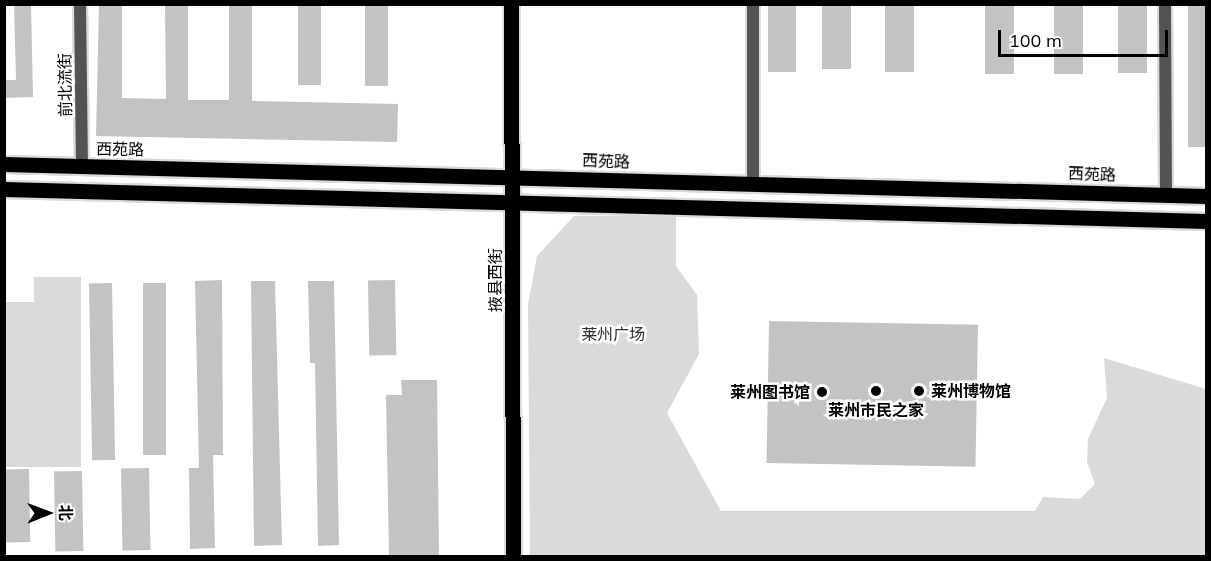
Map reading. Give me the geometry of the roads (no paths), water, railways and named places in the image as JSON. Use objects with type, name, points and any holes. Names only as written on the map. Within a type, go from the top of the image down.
[{"type":"main road","name":"掖县西街","points":[[511,4],[513,556]]},
{"type":"main road","name":"西苑路","points":[[4,164],[1206,196]]},
{"type":"main road","points":[[4,189],[1206,220]]},
{"type":"street","name":"前北流街","points":[[80,4],[82,166]]},
{"type":"street","points":[[753,4],[753,183]]},
{"type":"street","points":[[1165,4],[1166,195]]},
{"type":"place","name":"莱州市民之家","points":[[876,391]]},
{"type":"place","name":"莱州博物馆","points":[[919,391]]},
{"type":"place","name":"莱州图书馆","points":[[822,392]]},
{"type":"park label","name":"莱州广场","points":[[613,334]]}]
